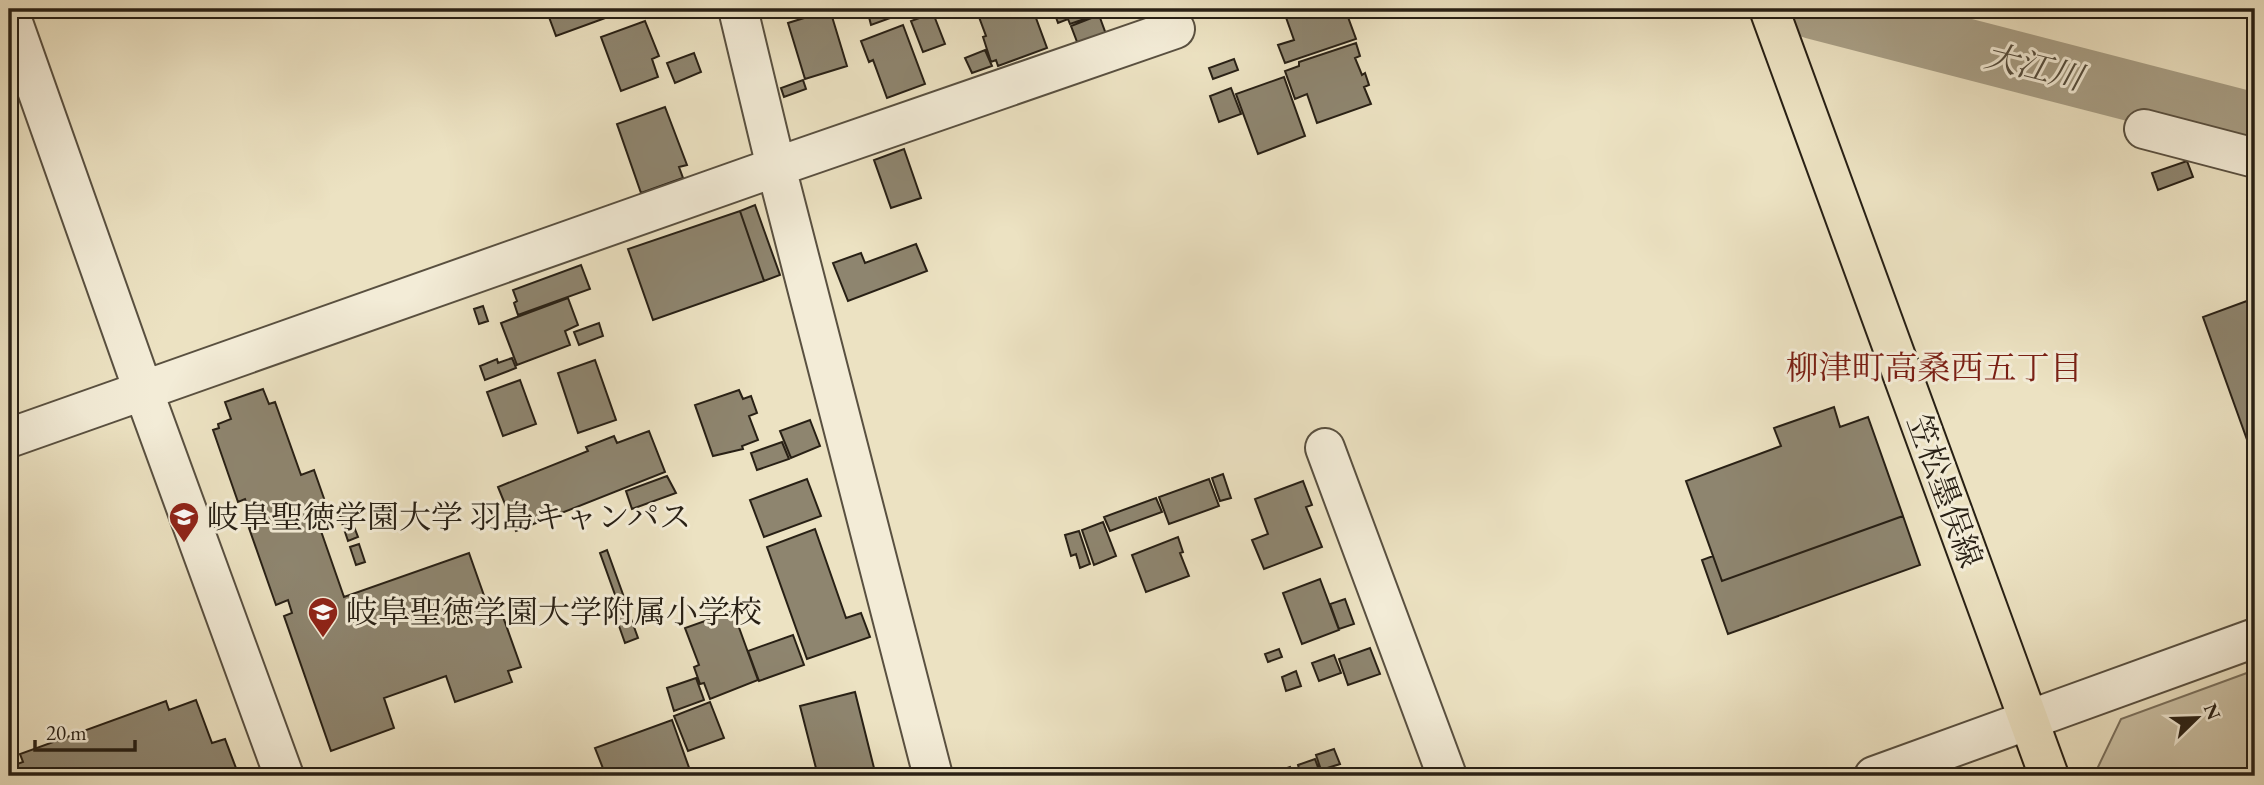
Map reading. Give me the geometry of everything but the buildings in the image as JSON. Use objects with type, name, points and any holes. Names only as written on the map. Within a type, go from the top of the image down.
[{"type":"main road","name":"笠松墨俣線","points":[[1772,19],[2049,776]]},
{"type":"street","points":[[738,9],[776,167],[933,776]]},
{"type":"street","points":[[9,11],[143,390],[284,776]]},
{"type":"street","points":[[9,438],[1175,29]]},
{"type":"street","points":[[2144,129],[2255,158]]},
{"type":"street","points":[[1325,448],[1447,776]]},
{"type":"street","points":[[1874,776],[2255,638]]},
{"type":"shaded area","points":[[2255,670],[2255,776],[2101,776],[2098,767],[2121,719]]},
{"type":"waterway","name":"大江川","points":[[1813,9],[2255,123]]},
{"type":"place","name":"岐阜聖徳学園大学 羽島キャンパス","points":[[184,544]]},
{"type":"place","name":"岐阜聖徳学園大学附属小学校","points":[[323,639]]},
{"type":"district","name":"柳津町高桑西五丁目","points":[[1934,367]]}]
